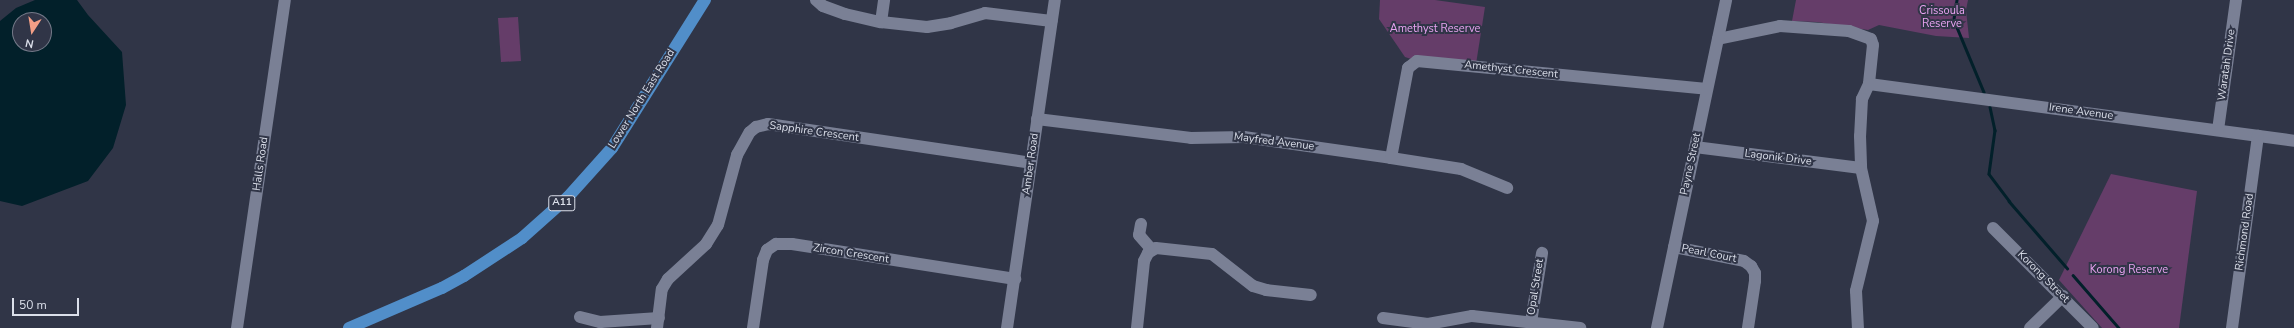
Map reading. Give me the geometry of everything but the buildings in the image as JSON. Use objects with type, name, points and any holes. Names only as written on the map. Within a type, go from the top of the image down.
[{"type":"main road","name":"Lower North East Road","points":[[349,328],[442,288],[464,276],[522,238],[568,197],[612,148],[705,0]]},
{"type":"street","name":"Halls Road","points":[[236,328],[285,0]]},
{"type":"street","points":[[816,0],[824,6],[845,14],[881,22],[927,27],[951,23],[985,13],[1052,21]]},
{"type":"street","points":[[881,22],[884,0]]},
{"type":"street","name":"Amber Road","points":[[1007,328],[1055,0]]},
{"type":"street","name":"Payne Street","points":[[1657,328],[1726,0]]},
{"type":"street","name":"Waratah Drive","points":[[2218,130],[2236,0]]},
{"type":"street","points":[[1718,39],[1780,26],[1849,31],[1862,34],[1871,39],[1873,45],[1869,84],[1862,99],[1860,136],[1861,168],[1873,221],[1856,291],[1858,328]]},
{"type":"street","name":"Amethyst Crescent","points":[[1391,158],[1408,68],[1417,61],[1707,89]]},
{"type":"street","name":"Irene Avenue","points":[[1869,84],[2294,141]]},
{"type":"street","name":"Mayfred Avenue","points":[[1037,119],[1191,138],[1244,137],[1391,158],[1461,169],[1507,188]]},
{"type":"street","name":"Sapphire Crescent","points":[[658,323],[662,289],[668,279],[706,244],[718,225],[737,155],[750,132],[756,127],[768,124],[1031,163]]},
{"type":"street","name":"Richmond Road","points":[[2232,328],[2258,136]]},
{"type":"street","name":"Lagonik Drive","points":[[1694,147],[1861,168]]},
{"type":"street","points":[[1141,224],[1140,235],[1152,250]]},
{"type":"street","name":"Korong Street","points":[[1993,228],[2063,296],[2093,328]]},
{"type":"street","name":"Zircon Crescent","points":[[753,328],[763,260],[767,250],[776,244],[792,244],[1015,279]]},
{"type":"street","name":"Pearl Court","points":[[1674,247],[1744,261],[1751,266],[1755,273],[1755,281],[1748,328]]},
{"type":"street","points":[[1137,328],[1144,261],[1148,253],[1156,248],[1212,254],[1254,286],[1266,290],[1311,295]]},
{"type":"street","name":"Opal Street","points":[[1531,322],[1542,253]]},
{"type":"street","points":[[2030,328],[2063,296]]},
{"type":"street","points":[[1383,318],[1428,324],[1447,324],[1472,316],[1580,328]]},
{"type":"street","points":[[580,317],[600,322],[658,323]]},
{"type":"green space","name":"Amethyst Reserve","points":[[1380,0],[1435,0],[1485,7],[1476,64],[1417,61],[1405,57],[1379,19]]},
{"type":"green space","name":"Crissoula Reserve","points":[[1796,0],[1968,0],[1966,10],[1969,38],[1936,36],[1879,25],[1868,30],[1817,22],[1792,21]]},
{"type":"green space","points":[[518,17],[521,61],[501,62],[498,18]]},
{"type":"green space","name":"Korong Reserve","points":[[2111,174],[2197,191],[2179,328],[2102,328],[2059,280]]},
{"type":"water","points":[[35,0],[77,0],[88,15],[122,52],[126,105],[113,148],[88,181],[22,206],[0,201],[0,21],[16,8]]},
{"type":"waterway","points":[[1957,0],[1954,20],[1984,92]]},
{"type":"waterway","points":[[1990,107],[1995,130],[1989,174],[2009,201],[2067,268]]},
{"type":"waterway","points":[[2073,275],[2119,328]]}]
